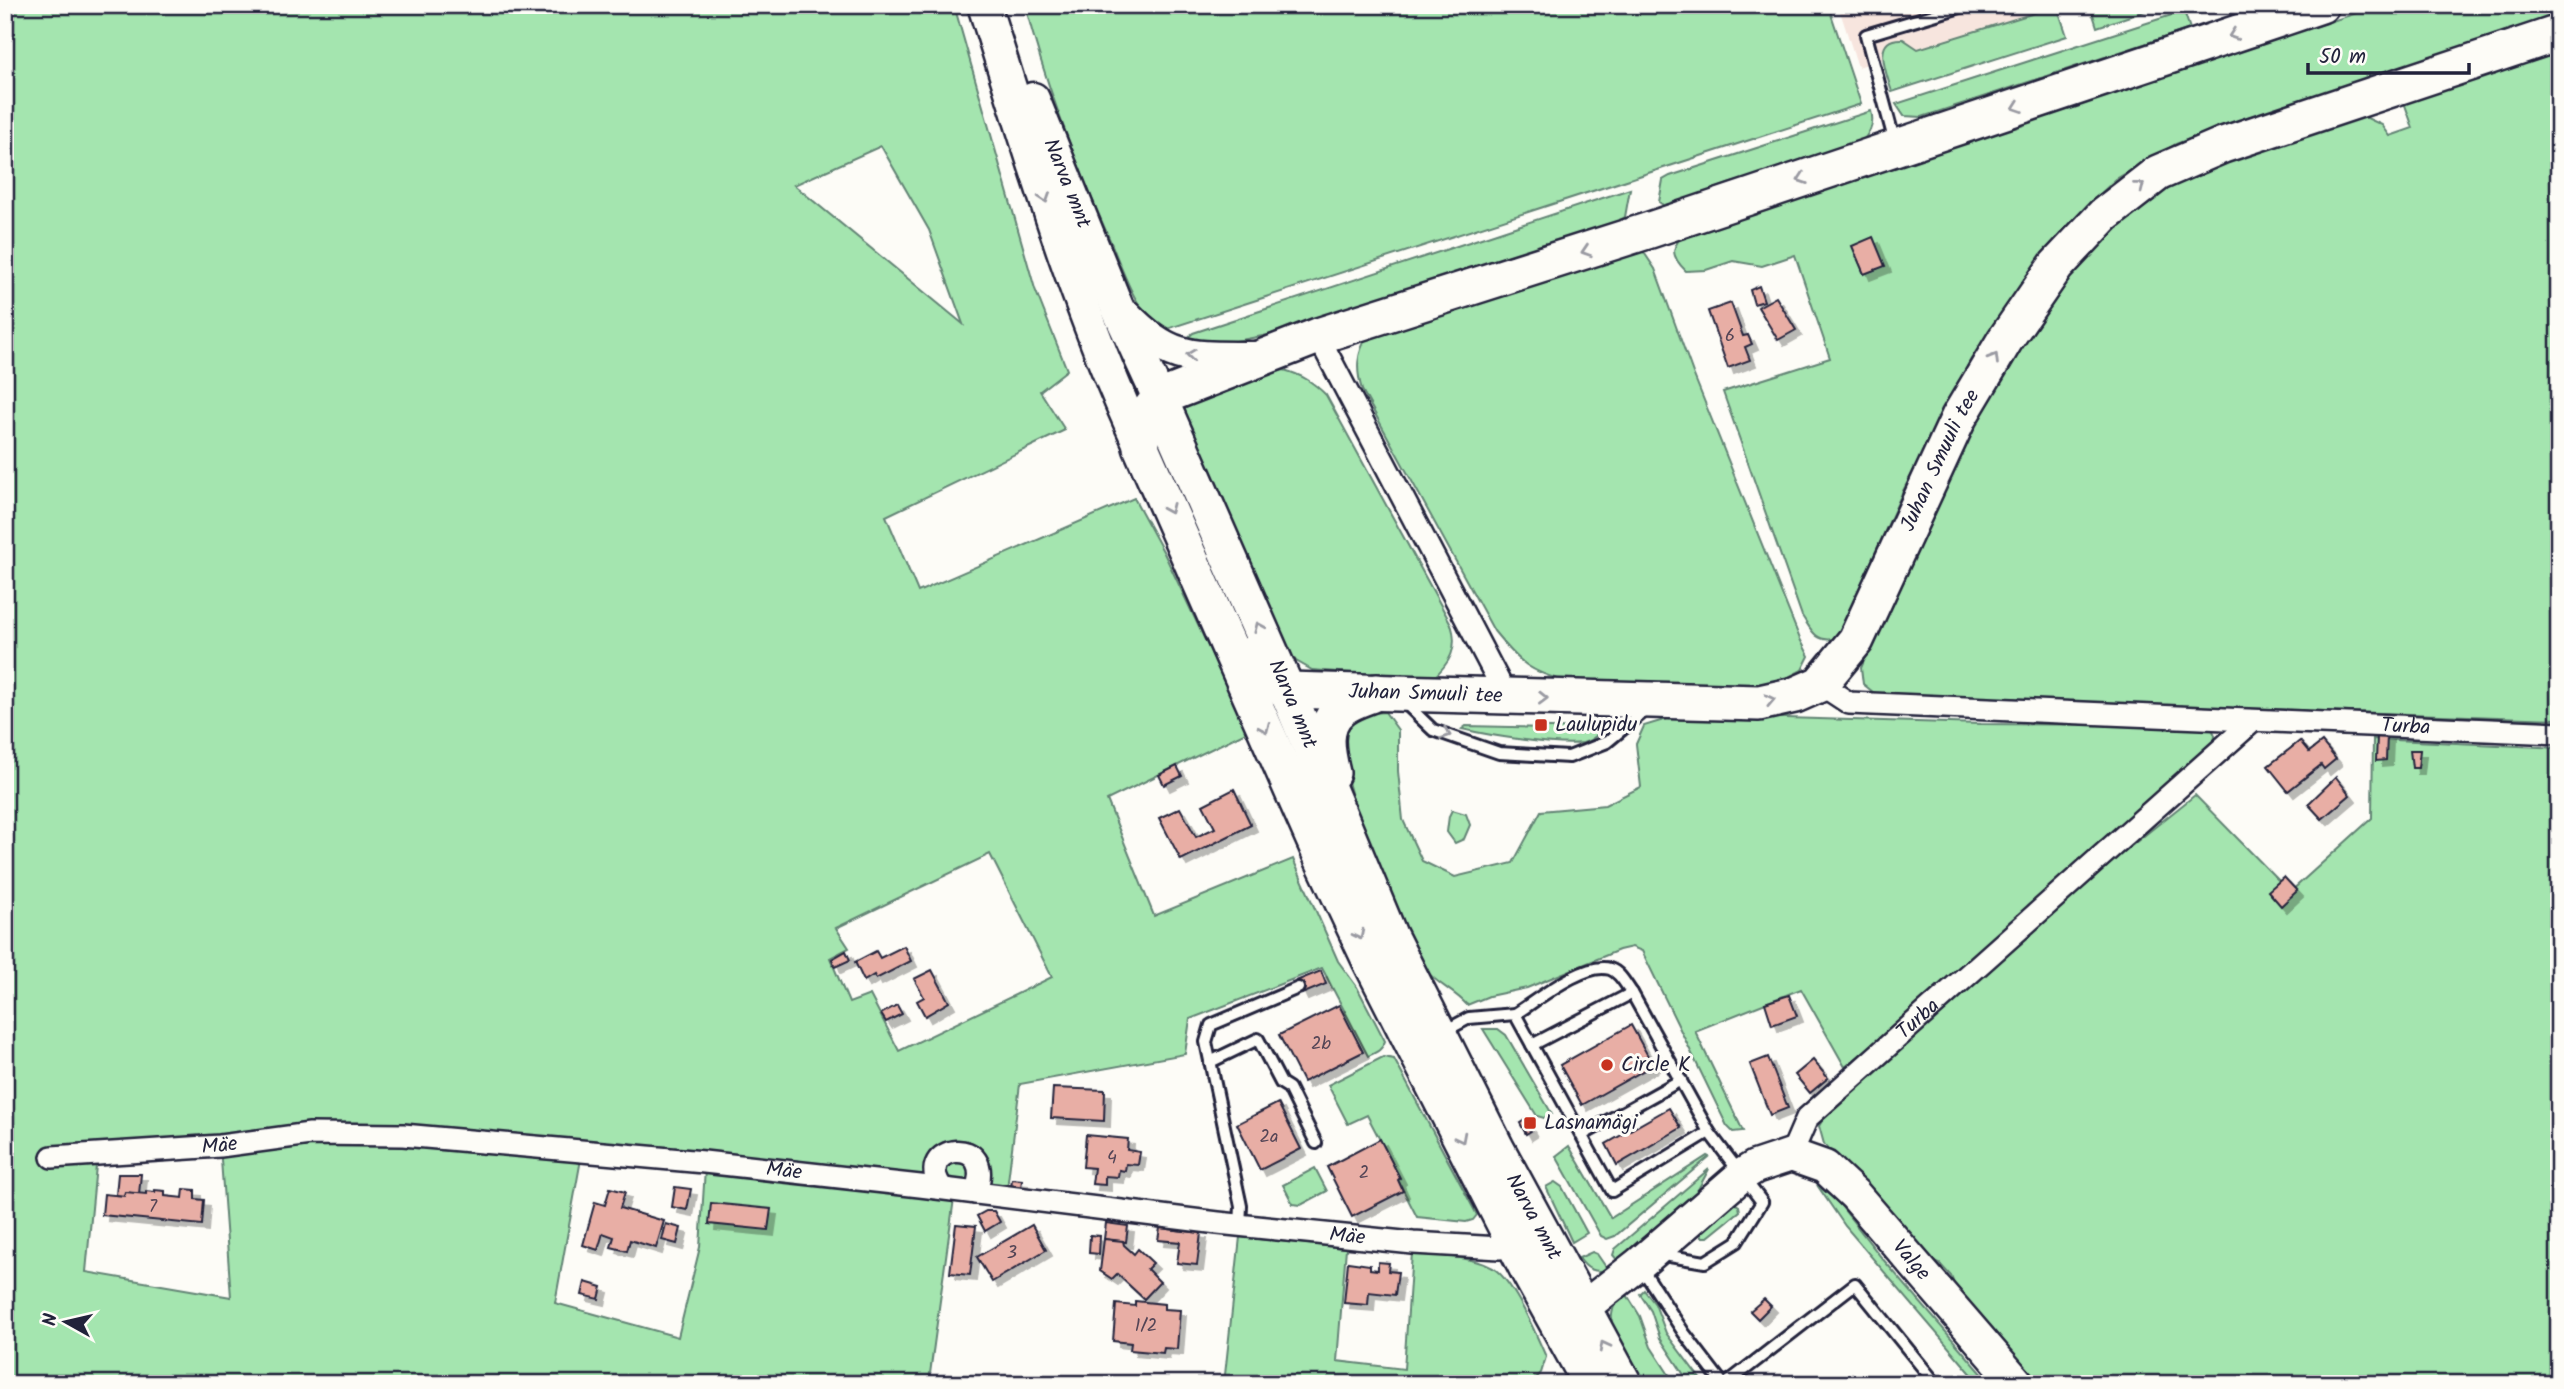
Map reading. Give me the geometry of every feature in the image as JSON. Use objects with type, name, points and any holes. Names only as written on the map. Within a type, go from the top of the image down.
[{"type":"main road","name":"Narva mnt","points":[[984,5],[1058,242],[1106,366],[1323,860],[1370,960],[1572,1318],[1624,1384]]},
{"type":"main road","name":"Narva mnt","points":[[1002,5],[1029,90],[1117,307],[1287,690],[1389,934],[1496,1148],[1527,1234]]},
{"type":"main road","points":[[1141,447],[1147,414],[1159,398],[1259,358],[1318,336],[1647,231],[2321,5]]},
{"type":"main road","name":"Juhan Smuuli tee","points":[[1287,690],[1759,703],[1795,695],[1820,684],[1856,640],[1959,417],[2005,340],[2056,266],[2104,215],[2158,173],[2222,145],[2559,33]]},
{"type":"main road","points":[[1117,307],[1147,338],[1181,355],[1259,358]]},
{"type":"main road","points":[[1228,643],[1248,668],[1263,680],[1287,690]]},
{"type":"main road","points":[[1345,829],[1328,759],[1326,743],[1329,727],[1340,709],[1385,692]]},
{"type":"main road","points":[[1572,1318],[1646,1259],[1742,1175],[1770,1160],[1791,1155]]},
{"type":"main road","name":"Valge","points":[[1791,1155],[1825,1167],[1854,1195],[2018,1384]]},
{"type":"main road","name":"Narva mnt","points":[[1572,1318],[1591,1384]]},
{"type":"street","points":[[1318,336],[1507,697]]},
{"type":"street","name":"Turba","points":[[1820,684],[1849,703],[2559,733]]},
{"type":"street","name":"Turba","points":[[1791,1155],[1807,1118],[2253,722]]},
{"type":"street","name":"Mäe","points":[[52,1157],[220,1146],[310,1134],[403,1135],[704,1162],[942,1188],[1240,1226],[1455,1247],[1500,1248],[1527,1234]]},
{"type":"street","points":[[942,1188],[936,1177],[936,1167],[945,1154],[957,1150],[966,1151],[979,1168],[979,1182],[975,1193]]},
{"type":"lane","points":[[1896,148],[1866,35],[1967,5]]},
{"type":"lane","points":[[1385,692],[1433,730],[1499,753],[1569,757],[1607,742],[1656,701]]},
{"type":"lane","points":[[1438,1034],[1469,1018],[1515,1014],[1580,973],[1603,968],[1611,969],[1619,976],[1632,993],[1709,1132],[1762,1202],[1737,1242],[1705,1262],[1646,1259]]},
{"type":"lane","points":[[1240,1226],[1241,1206],[1206,1042],[1210,1025],[1298,988]]},
{"type":"lane","points":[[1532,1045],[1632,993]]},
{"type":"lane","points":[[1515,1014],[1612,1191],[1709,1132]]},
{"type":"lane","points":[[1210,1062],[1258,1039],[1281,1083],[1289,1088],[1317,1143]]},
{"type":"lane","points":[[1581,1135],[1681,1080]]},
{"type":"lane","points":[[1646,1259],[1684,1333],[1724,1384],[1855,1284],[1936,1384]]},
{"type":"shaded area","points":[[1838,5],[2060,5],[1858,67]]},
{"type":"green space","points":[[5,5],[954,5],[1035,289],[1067,370],[1040,391],[1065,430],[886,516],[918,592],[1134,498],[1164,553],[1248,731],[1107,800],[1154,916],[1293,859],[1338,961],[1357,987],[1385,1041],[1382,1047],[1368,1056],[1322,968],[1190,1019],[1185,1054],[1020,1084],[1006,1197],[955,1191],[929,1381],[948,1384],[5,1384]],"holes":[[[881,146],[929,230],[963,324],[794,185]],[[990,854],[1052,977],[899,1051],[870,995],[849,1003],[830,958],[849,948],[836,928]],[[220,1146],[231,1297],[86,1272],[97,1155]],[[581,1159],[705,1169],[700,1247],[678,1337],[555,1303]]]},
{"type":"green space","points":[[1025,5],[1828,5],[1861,104],[1161,331],[1136,300],[1084,181],[1052,94]]},
{"type":"green space","points":[[2090,5],[2163,5],[2097,27]]},
{"type":"green space","points":[[2381,5],[2559,5],[2559,19],[2245,118],[2176,144],[2116,179],[2077,216],[2051,246],[1971,359],[1903,491],[1842,627],[1833,639],[1818,636],[1802,616],[1723,392],[1830,358],[1795,255],[1762,266],[1733,261],[1706,270],[1686,271],[1677,261],[1674,251],[1677,242],[1687,232]],"holes":[[[1855,252],[1884,266],[1864,274]]]},
{"type":"green space","points":[[2057,6],[2067,36],[1892,92],[1883,58],[1887,44],[1893,40],[1903,39],[1918,49]]},
{"type":"green space","points":[[2184,11],[2190,29],[1922,117],[1904,116],[1896,104]]},
{"type":"green space","points":[[2559,48],[2559,719],[1878,696],[1863,684],[1861,668],[1950,459],[2030,331],[2086,256],[2112,230],[2151,196],[2233,158],[2363,116],[2382,125],[2390,136],[2413,128],[2404,102]]},
{"type":"green space","points":[[1871,111],[1871,128],[1853,148],[1728,184],[1666,207],[1659,202],[1663,180],[1670,176]]},
{"type":"green space","points":[[1630,189],[1625,217],[1611,225],[1268,335],[1214,345],[1185,340],[1193,333]]},
{"type":"green space","points":[[1643,251],[1655,269],[1693,373],[1809,656],[1802,670],[1783,680],[1749,690],[1569,682],[1526,665],[1494,631],[1360,383],[1359,355],[1368,335]]},
{"type":"green space","points":[[1284,370],[1307,380],[1326,395],[1451,624],[1454,640],[1451,654],[1444,667],[1432,679],[1312,670],[1296,661],[1282,645],[1182,419],[1184,409],[1207,396],[1246,380]]},
{"type":"green space","points":[[1385,712],[1398,730],[1398,771],[1403,820],[1422,861],[1455,877],[1513,863],[1541,811],[1605,805],[1641,787],[1636,744],[1644,726],[1667,719],[1722,716],[1981,724],[2138,725],[2212,729],[2215,735],[2214,748],[1929,1000],[1845,1067],[1801,989],[1695,1031],[1743,1131],[1733,1132],[1727,1126],[1642,951],[1632,947],[1619,950],[1527,988],[1489,996],[1467,1005],[1426,970],[1415,951],[1362,825],[1346,776],[1342,752],[1342,731],[1361,714]]},
{"type":"green space","points":[[1466,726],[1601,731],[1583,743],[1572,744],[1541,742],[1462,729]]},
{"type":"green space","points":[[2373,739],[2559,748],[2559,1384],[2038,1384],[1959,1297],[1951,1276],[1940,1264],[1926,1258],[1824,1144],[1819,1126],[1825,1116],[1863,1080],[2120,855],[2195,795],[2290,892],[2372,818]]},
{"type":"green space","points":[[1452,810],[1466,814],[1470,825],[1464,839],[1455,843],[1447,832]]},
{"type":"green space","points":[[1483,1029],[1498,1029],[1506,1035],[1552,1114],[1544,1118],[1537,1116]]},
{"type":"green space","points":[[1383,1057],[1394,1059],[1477,1215],[1473,1220],[1466,1222],[1417,1217],[1367,1115],[1348,1124],[1328,1085]]},
{"type":"green space","points":[[1569,1146],[1611,1218],[1709,1157],[1615,1236],[1607,1239],[1601,1236],[1556,1156]]},
{"type":"green space","points":[[1315,1168],[1327,1191],[1301,1205],[1293,1204],[1283,1185]]},
{"type":"green space","points":[[1709,1169],[1694,1197],[1618,1261],[1613,1255],[1615,1249]]},
{"type":"green space","points":[[1555,1182],[1562,1187],[1587,1233],[1572,1242],[1546,1187]]},
{"type":"green space","points":[[1817,1185],[1837,1201],[1881,1257],[1991,1384],[1980,1384],[1845,1226]]},
{"type":"green space","points":[[1734,1203],[1739,1206],[1740,1211],[1708,1237],[1702,1237],[1700,1231]]},
{"type":"green space","points":[[1240,1237],[1346,1248],[1337,1361],[1404,1369],[1412,1253],[1469,1260],[1489,1266],[1504,1278],[1531,1324],[1546,1357],[1541,1373],[1531,1384],[1224,1384]]},
{"type":"green space","points":[[1592,1252],[1597,1254],[1608,1270],[1591,1269],[1579,1258]]},
{"type":"green space","points":[[1624,1290],[1640,1316],[1651,1347],[1675,1384],[1640,1384],[1620,1349],[1612,1326],[1612,1314]]},
{"type":"green space","points":[[1644,1290],[1655,1304],[1666,1333],[1704,1384],[1690,1384],[1660,1338],[1651,1311],[1640,1294]]},
{"type":"building","points":[[1873,237],[1885,266],[1864,274],[1852,246]]},
{"type":"building","points":[[1759,286],[1764,301],[1754,304],[1750,290]]},
{"type":"building","points":[[1776,297],[1796,330],[1778,340],[1758,307]]},
{"type":"building","points":[[1731,303],[1743,336],[1748,335],[1752,344],[1745,347],[1750,360],[1728,368],[1708,311]]},
{"type":"building","points":[[2387,735],[2386,760],[2376,761],[2377,736]]},
{"type":"building","points":[[2300,741],[2309,752],[2322,742],[2336,759],[2324,769],[2321,765],[2288,791],[2268,766]]},
{"type":"building","points":[[2410,750],[2420,750],[2418,768],[2412,768]]},
{"type":"building","points":[[1177,766],[1182,776],[1164,785],[1159,775]]},
{"type":"building","points":[[2336,777],[2350,795],[2322,819],[2308,804]]},
{"type":"building","points":[[1234,789],[1251,825],[1181,860],[1159,818],[1180,808],[1196,837],[1215,828],[1203,805]]},
{"type":"building","points":[[2284,877],[2297,891],[2281,906],[2268,891]]},
{"type":"building","points":[[904,946],[911,961],[876,979],[874,975],[864,981],[855,962],[876,951],[880,958]]},
{"type":"building","points":[[846,951],[850,960],[835,967],[832,959]]},
{"type":"building","points":[[932,970],[949,1002],[925,1016],[917,1001],[924,997],[914,979]]},
{"type":"building","points":[[1321,971],[1326,984],[1302,994],[1296,981]]},
{"type":"building","points":[[1789,995],[1797,1016],[1772,1025],[1765,1003]]},
{"type":"building","points":[[897,1005],[902,1014],[886,1022],[881,1014]]},
{"type":"building","points":[[1339,1005],[1363,1052],[1303,1082],[1279,1035]]},
{"type":"building","name":"Circle K","points":[[1631,1025],[1653,1065],[1582,1105],[1560,1065]]},
{"type":"building","points":[[1768,1057],[1788,1108],[1770,1115],[1750,1064]]},
{"type":"building","points":[[1813,1060],[1828,1078],[1810,1093],[1795,1075]]},
{"type":"building","points":[[1053,1088],[1105,1090],[1104,1121],[1051,1118]]},
{"type":"building","points":[[1278,1103],[1301,1149],[1260,1170],[1237,1124]]},
{"type":"building","name":"Circle K","points":[[1669,1108],[1681,1128],[1617,1165],[1606,1144]]},
{"type":"building","points":[[1525,1120],[1531,1131],[1526,1134],[1520,1123]]},
{"type":"building","points":[[1086,1135],[1128,1139],[1127,1150],[1140,1152],[1138,1165],[1126,1164],[1125,1171],[1119,1170],[1118,1177],[1105,1176],[1105,1185],[1092,1184],[1094,1168],[1083,1167]]},
{"type":"building","points":[[1380,1139],[1400,1178],[1398,1180],[1403,1191],[1352,1217],[1327,1167]]},
{"type":"building","points":[[118,1174],[141,1174],[139,1194],[125,1192],[124,1196],[116,1195]]},
{"type":"building","points":[[1012,1179],[1022,1180],[1021,1188],[1011,1187]]},
{"type":"building","points":[[675,1187],[691,1189],[687,1210],[672,1207]]},
{"type":"building","points":[[610,1188],[625,1192],[620,1208],[664,1221],[656,1248],[630,1240],[627,1251],[611,1247],[614,1237],[603,1233],[598,1250],[583,1245],[595,1202],[605,1205]]},
{"type":"building","points":[[184,1189],[195,1190],[195,1199],[204,1200],[202,1225],[102,1215],[104,1194],[124,1196],[125,1192],[146,1194],[146,1191],[155,1190],[165,1191],[165,1196],[183,1198]]},
{"type":"building","points":[[711,1203],[771,1209],[768,1230],[709,1224]]},
{"type":"building","points":[[986,1211],[994,1211],[1000,1222],[985,1231],[977,1216]]},
{"type":"building","points":[[1106,1223],[1128,1226],[1126,1242],[1104,1239]]},
{"type":"building","points":[[666,1224],[681,1228],[677,1244],[662,1240]]},
{"type":"building","points":[[956,1224],[976,1226],[970,1275],[950,1273]]},
{"type":"building","points":[[1032,1225],[1046,1250],[992,1282],[977,1257]]},
{"type":"building","points":[[1160,1228],[1201,1233],[1197,1265],[1177,1263],[1180,1242],[1158,1240]]},
{"type":"building","points":[[1090,1235],[1100,1236],[1099,1254],[1089,1253]]},
{"type":"building","points":[[1104,1239],[1123,1241],[1134,1254],[1138,1249],[1153,1263],[1147,1269],[1160,1282],[1144,1299],[1117,1274],[1112,1279],[1100,1271]]},
{"type":"building","points":[[1348,1262],[1370,1265],[1370,1269],[1378,1270],[1378,1262],[1389,1263],[1388,1271],[1398,1272],[1395,1295],[1369,1292],[1368,1305],[1344,1303]]},
{"type":"building","points":[[585,1282],[602,1287],[599,1299],[582,1295]]},
{"type":"building","points":[[1764,1299],[1771,1306],[1758,1319],[1750,1311]]},
{"type":"building","points":[[1135,1301],[1164,1304],[1164,1309],[1180,1310],[1177,1349],[1164,1348],[1163,1353],[1130,1350],[1131,1343],[1113,1341],[1116,1304],[1135,1306]]},
{"type":"place","name":"Laulupidu","points":[[1541,725]]},
{"type":"place","name":"Circle K","points":[[1607,1065]]},
{"type":"place","name":"Lasnamägi","points":[[1530,1123]]}]
